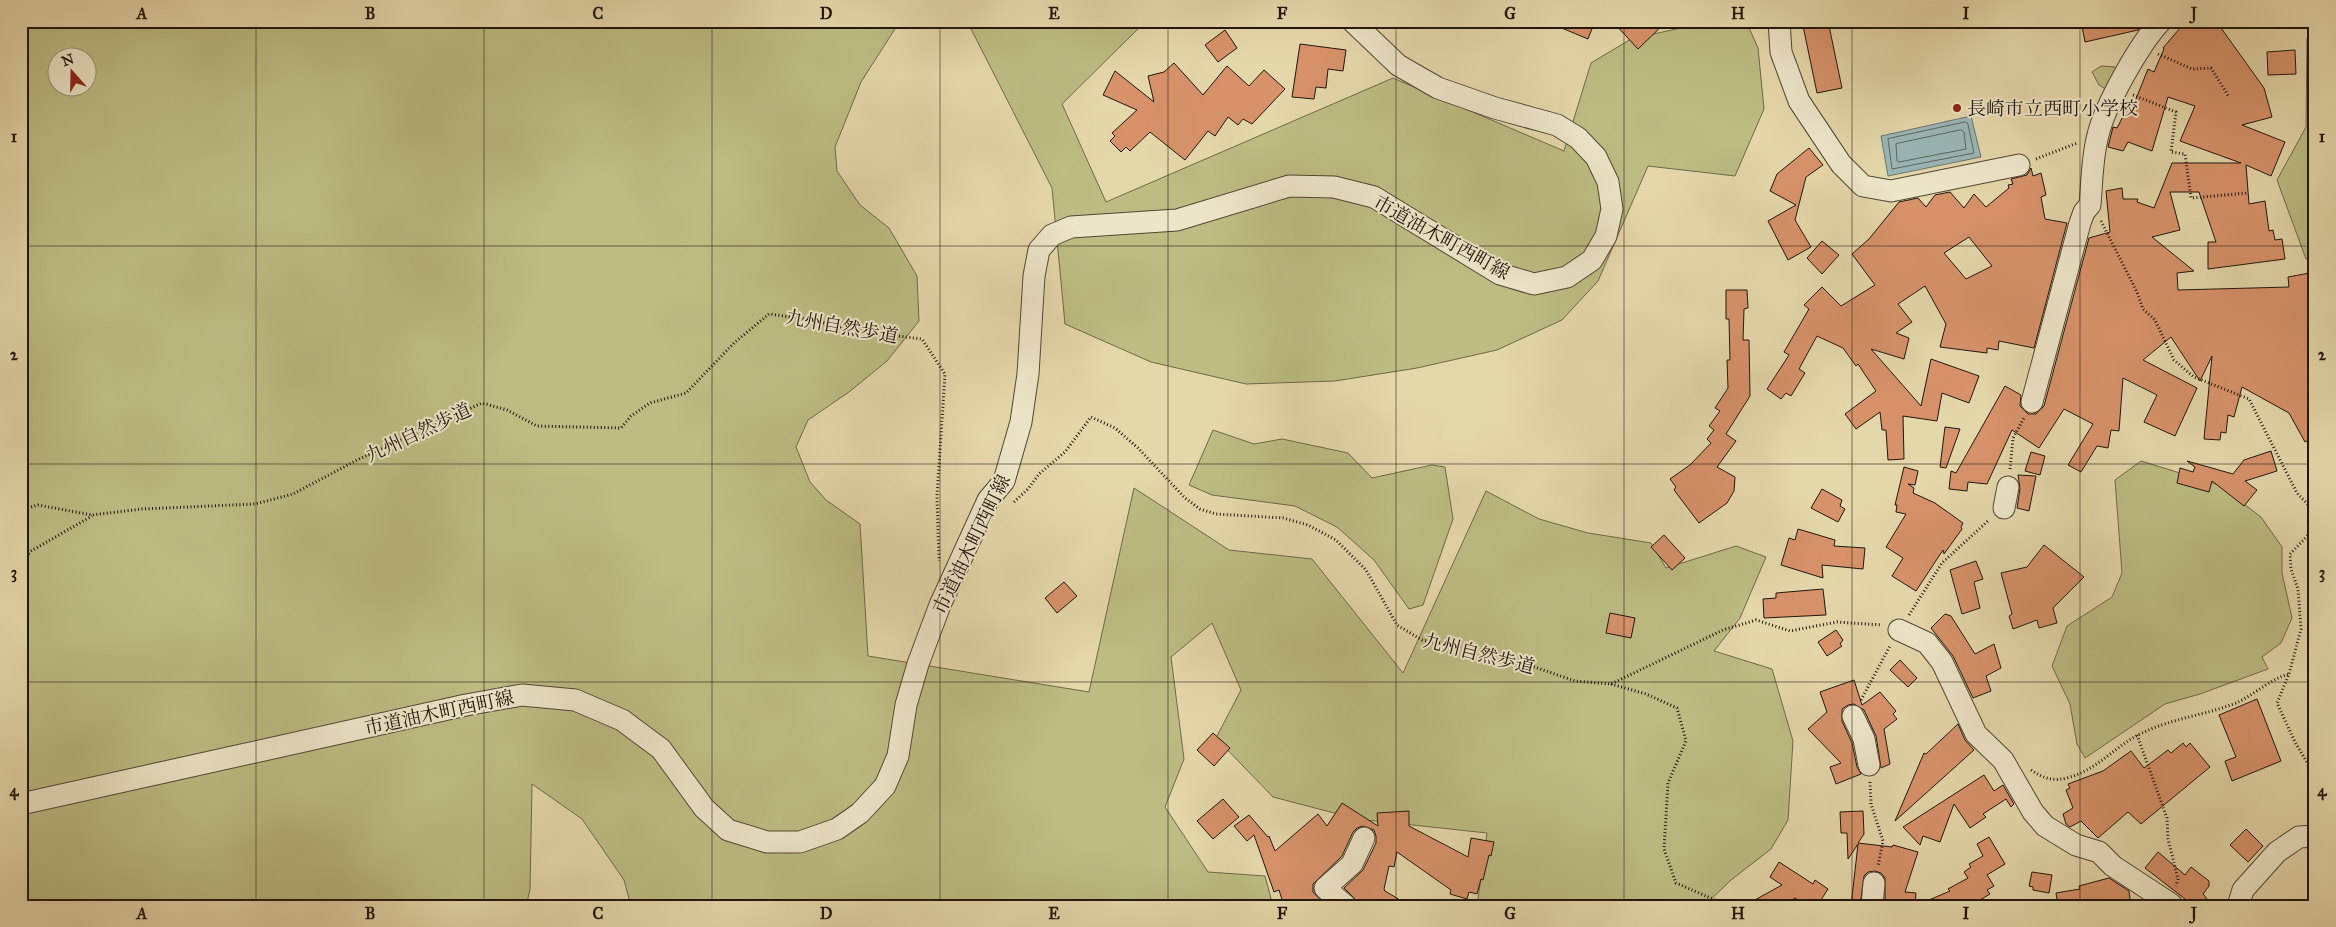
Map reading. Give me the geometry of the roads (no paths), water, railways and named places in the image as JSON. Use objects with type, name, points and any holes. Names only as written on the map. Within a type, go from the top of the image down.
[{"type":"street","name":"市道油木町西町線","points":[[21,804],[466,704],[522,695],[575,700],[622,720],[661,749],[704,808],[728,830],[767,842],[800,842],[837,828],[860,813],[885,786],[898,756],[906,705],[918,664],[940,605],[988,500],[1004,481],[1021,422],[1028,374],[1034,276],[1039,250],[1052,235],[1071,228],[1177,220],[1289,186],[1334,188],[1374,198],[1500,274],[1534,284],[1567,277],[1592,260],[1606,236],[1612,209],[1608,182],[1596,157],[1578,138],[1557,125],[1495,108],[1438,88],[1398,65],[1369,40],[1352,21]]},
{"type":"street","points":[[1779,21],[1781,52],[1799,101],[1841,164],[1863,186],[1891,191],[2019,165]]},
{"type":"street","points":[[2032,402],[2080,223],[2084,212],[2090,205],[2098,136],[2118,89],[2150,32],[2161,21]]},
{"type":"street","points":[[2004,508],[2008,487]]},
{"type":"street","points":[[1899,630],[1927,643],[1942,662],[1976,734],[2002,760],[2033,812],[2045,826],[2076,845],[2098,852],[2112,866],[2171,904]]},
{"type":"street","points":[[1853,716],[1864,740],[1869,766]]},
{"type":"street","points":[[2238,906],[2242,890],[2277,852],[2298,837],[2315,836]]},
{"type":"street","points":[[1346,906],[1325,888],[1352,864],[1364,838]]},
{"type":"street","points":[[1872,906],[1874,883]]},
{"type":"water","points":[[1971,116],[1981,157],[1888,176],[1881,136]]},
{"type":"place","name":"長崎市立西町小学校","points":[[1957,108]]}]
